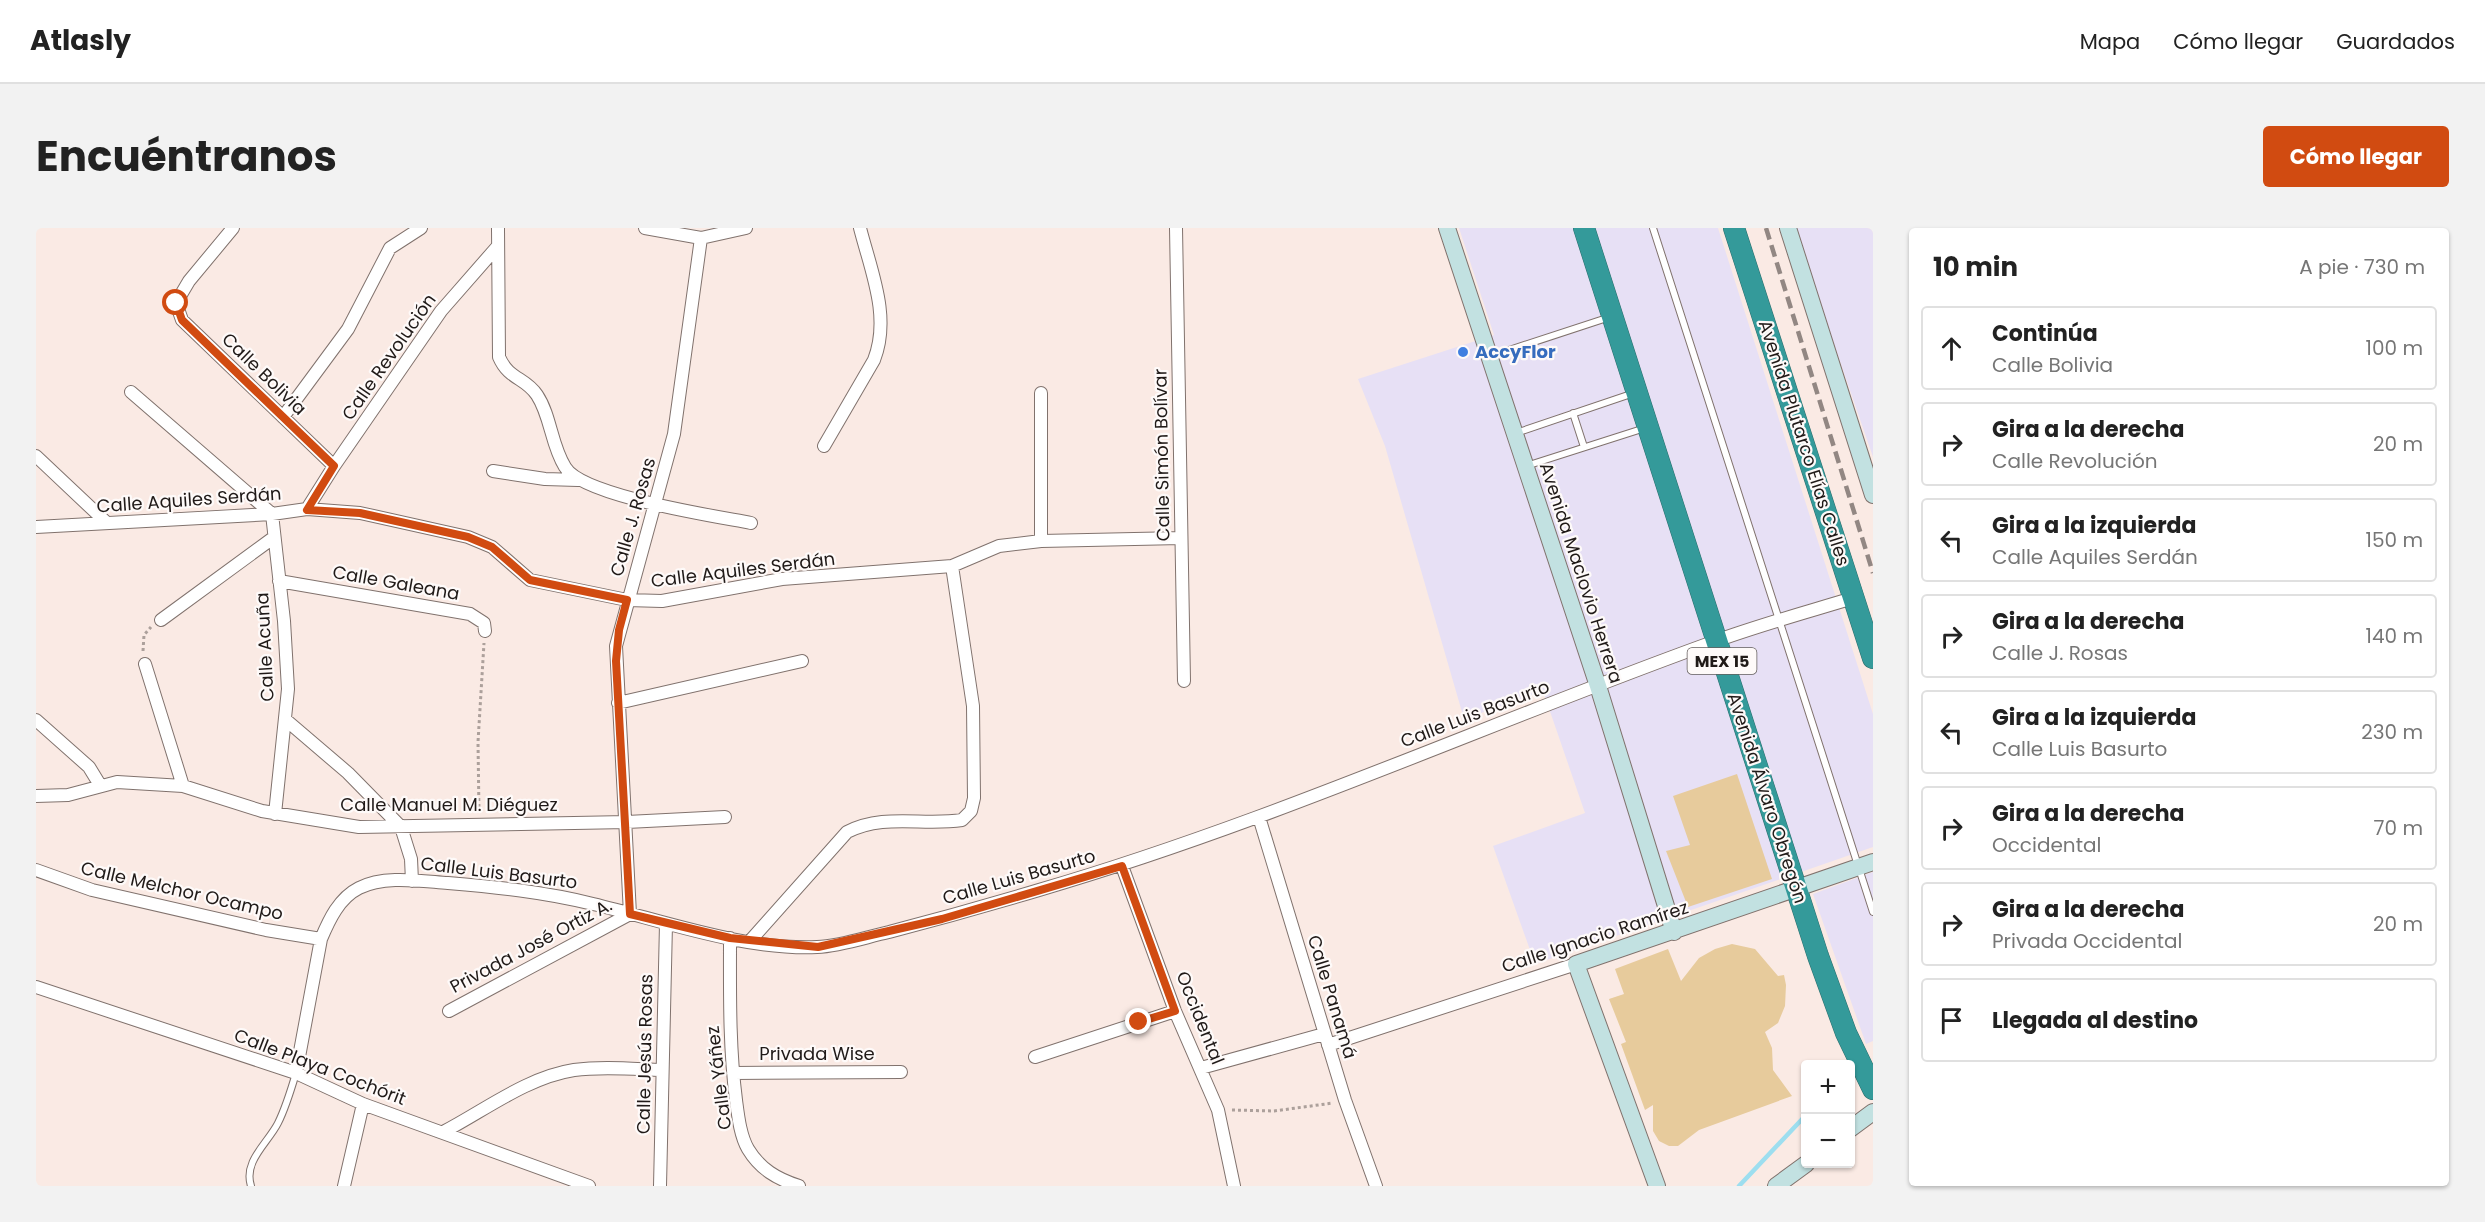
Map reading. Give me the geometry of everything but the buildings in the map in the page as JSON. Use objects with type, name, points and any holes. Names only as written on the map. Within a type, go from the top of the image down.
[{"type":"highway","name":"Avenida Álvaro Obregón","points":[[1584,228],[1835,1004],[1873,1089]]},
{"type":"highway","name":"Avenida Plutarco Elías Calles","points":[[1734,228],[1873,658]]},
{"type":"street","name":"Calle Bolivia","points":[[233,228],[189,280],[176,303],[182,320],[334,466]]},
{"type":"street","points":[[283,417],[348,329],[390,248],[421,228]]},
{"type":"street","points":[[498,228],[499,357],[504,368],[512,377],[530,386],[537,394],[560,457],[566,469],[578,480]]},
{"type":"street","points":[[645,228],[701,238],[746,228]]},
{"type":"street","points":[[824,446],[874,360],[880,345],[882,328],[880,309],[860,228]]},
{"type":"street","name":"Calle Simón Bolívar","points":[[1176,228],[1184,681]]},
{"type":"street","name":"Avenida Maclovio Herrera","points":[[1447,228],[1598,686],[1674,932]]},
{"type":"street","points":[[1788,228],[1873,495]]},
{"type":"street","name":"Calle J. Rosas","points":[[630,914],[627,822],[616,646],[674,434],[682,390],[701,238]]},
{"type":"street","name":"Calle Revolución","points":[[307,510],[334,466],[441,311],[497,247]]},
{"type":"street","points":[[131,392],[272,514]]},
{"type":"street","points":[[1041,393],[1041,541]]},
{"type":"street","points":[[36,456],[108,523]]},
{"type":"street","points":[[493,471],[544,479],[578,480],[656,505],[751,523]]},
{"type":"street","name":"Calle Aquiles Serdán","points":[[37,531],[108,523],[307,510],[360,513],[468,537],[492,547],[530,580],[627,600],[662,601],[782,579],[952,566],[999,546],[1041,541],[1181,538]]},
{"type":"street","name":"Calle Acuña","points":[[272,514],[287,659],[286,720],[275,814]]},
{"type":"street","points":[[161,620],[273,538]]},
{"type":"street","points":[[750,941],[847,832],[863,824],[884,820],[962,820],[971,811],[974,798],[973,706],[952,566]]},
{"type":"street","name":"Calle Galeana","points":[[279,581],[470,614],[484,623],[485,631]]},
{"type":"street","name":"Calle Luis Basurto","points":[[296,1073],[321,939],[339,904],[355,889],[374,883],[412,880],[524,891],[591,903],[666,924],[730,938],[818,947],[841,943],[942,919],[1122,866],[1258,817],[1716,641],[1854,598]]},
{"type":"street","points":[[618,703],[802,661]]},
{"type":"street","points":[[146,664],[183,786]]},
{"type":"street","points":[[36,720],[89,767],[100,785]]},
{"type":"street","points":[[286,720],[348,773],[401,827],[410,851],[412,880]]},
{"type":"street","name":"Calle Manuel M. Diéguez","points":[[36,796],[68,795],[100,785],[138,782],[183,786],[275,814],[337,825],[401,827],[627,822],[725,817]]},
{"type":"street","name":"Calle Panamá","points":[[1258,817],[1345,1100],[1376,1186]]},
{"type":"street","name":"Calle Ignacio Ramírez","points":[[1201,1068],[1326,1039],[1576,964],[1866,865]]},
{"type":"street","name":"Occidental","points":[[1122,866],[1175,1011],[1218,1110],[1234,1186]]},
{"type":"street","name":"Calle Melchor Ocampo","points":[[36,870],[92,890],[266,930],[321,939]]},
{"type":"street","name":"Privada José Ortiz A.","points":[[449,1011],[630,914]]},
{"type":"street","name":"Calle Jesús Rosas","points":[[660,1186],[666,924]]},
{"type":"street","name":"Calle Yáñez","points":[[730,938],[729,1016],[739,1121],[747,1147],[762,1168],[783,1181],[799,1186]]},
{"type":"street","points":[[1576,964],[1657,1186]]},
{"type":"street","name":"Calle Playa Cochórit","points":[[36,987],[296,1073],[363,1104],[445,1131],[590,1186]]},
{"type":"street","points":[[1035,1057],[1175,1011]]},
{"type":"street","points":[[445,1131],[555,1074],[591,1068],[662,1070]]},
{"type":"street","name":"Privada Wise","points":[[733,1073],[901,1072]]},
{"type":"street","points":[[344,1186],[363,1104]]},
{"type":"street","points":[[1855,1126],[1873,1112]]},
{"type":"street","points":[[1776,1186],[1801,1168]]},
{"type":"lane","points":[[1653,228],[1778,621],[1866,865],[1873,912]]},
{"type":"lane","points":[[1490,356],[1612,317]]},
{"type":"lane","points":[[1515,433],[1636,392]]},
{"type":"lane","points":[[1573,413],[1584,447]]},
{"type":"lane","points":[[1526,466],[1647,427]]},
{"type":"lane","points":[[251,1186],[249,1172],[253,1161],[279,1121],[296,1073]]},
{"type":"path","points":[[146,664],[142,651],[144,635],[161,620]]},
{"type":"path","points":[[479,824],[478,742],[485,631]]},
{"type":"path","points":[[1218,1110],[1274,1111],[1345,1100]]},
{"type":"shaded area","points":[[1459,228],[1718,228],[1873,714],[1873,847],[1535,964],[1493,846],[1585,813],[1543,691],[1464,719],[1385,446],[1358,379],[1494,335]]},
{"type":"shaded area","points":[[1797,228],[1873,228],[1873,457],[1835,347]]},
{"type":"shaded area","points":[[1873,872],[1873,1041],[1866,1044],[1813,894]]},
{"type":"waterway","points":[[1739,1186],[1801,1120]]},
{"type":"railway","points":[[1766,228],[1873,573]]},
{"type":"place","name":"AccyFlor","points":[[1463,352]]},
{"type":"route","points":[[176,303],[182,320],[334,466],[307,510],[360,513],[468,537],[492,547],[519,573],[530,580],[627,600],[616,646],[616,661],[628,845],[630,914],[730,938],[818,947],[942,919],[1122,866],[1175,1011],[1139,1022]]}]
